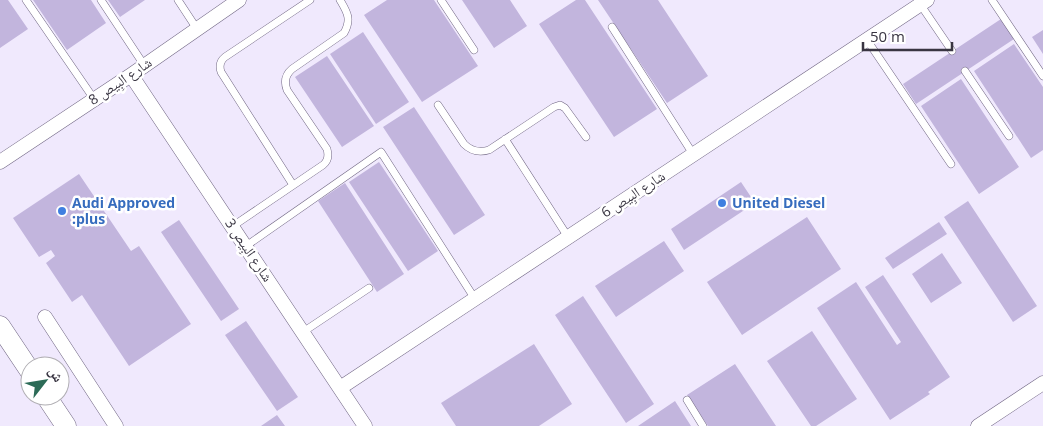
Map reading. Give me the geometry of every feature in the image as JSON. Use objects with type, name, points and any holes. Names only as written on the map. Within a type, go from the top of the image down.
[{"type":"main road","points":[[0,326],[20,357]]},
{"type":"main road","points":[[53,406],[66,426]]},
{"type":"street","name":"شارع البِيص 8","points":[[0,162],[239,0]]},
{"type":"street","name":"شارع البِيص 6","points":[[340,388],[924,2]]},
{"type":"street","name":"شارع البِيص 3","points":[[131,75],[365,426]]},
{"type":"street","points":[[45,317],[116,426]]},
{"type":"street","points":[[978,426],[1043,383]]},
{"type":"lane","points":[[26,0],[94,99]]},
{"type":"lane","points":[[101,0],[144,65]]},
{"type":"lane","points":[[178,0],[197,29]]},
{"type":"lane","points":[[293,185],[221,72],[220,66],[222,59],[310,0]]},
{"type":"lane","points":[[232,226],[326,163],[327,149],[288,90],[285,78],[292,69],[344,33],[348,25],[348,16],[340,0]]},
{"type":"lane","points":[[441,0],[474,50]]},
{"type":"lane","points":[[992,0],[1043,76]]},
{"type":"lane","points":[[924,2],[952,51]]},
{"type":"lane","points":[[612,27],[693,154]]},
{"type":"lane","points":[[867,40],[951,164]]},
{"type":"lane","points":[[965,71],[1009,136]]},
{"type":"lane","points":[[438,105],[461,140],[468,148],[473,150],[483,152],[489,150],[554,107],[560,105],[566,108],[586,137]]},
{"type":"lane","points":[[505,139],[568,237]]},
{"type":"lane","points":[[246,246],[380,152],[475,299]]},
{"type":"lane","points":[[303,332],[369,288]]},
{"type":"lane","points":[[687,400],[703,426]]},
{"type":"building","points":[[0,0],[8,0],[28,29],[0,48]]},
{"type":"building","points":[[33,0],[91,0],[106,23],[67,50]]},
{"type":"building","points":[[108,0],[145,0],[120,17]]},
{"type":"building","points":[[387,0],[434,0],[478,66],[422,102],[364,15]]},
{"type":"building","points":[[462,0],[510,0],[527,26],[494,48]]},
{"type":"building","points":[[576,0],[585,0],[657,109],[614,137],[539,24]]},
{"type":"building","points":[[598,0],[658,0],[708,76],[667,103]]},
{"type":"building","points":[[1001,19],[1014,39],[916,104],[903,84]]},
{"type":"building","points":[[1043,30],[1043,54],[1032,37]]},
{"type":"building","points":[[363,32],[409,102],[376,124],[330,54]]},
{"type":"building","points":[[1014,44],[1043,87],[1043,150],[1031,158],[974,71]]},
{"type":"building","points":[[327,56],[374,126],[342,147],[295,77]]},
{"type":"building","points":[[961,79],[1019,167],[979,194],[921,106]]},
{"type":"building","points":[[414,107],[485,215],[454,235],[383,127]]},
{"type":"building","points":[[379,162],[438,251],[408,271],[349,182]]},
{"type":"building","points":[[79,174],[131,251],[139,246],[191,324],[129,366],[82,295],[72,302],[46,263],[55,256],[51,250],[39,257],[13,218]]},
{"type":"building","points":[[741,182],[755,203],[684,250],[671,229]]},
{"type":"building","points":[[345,183],[404,274],[377,292],[318,201]]},
{"type":"building","points":[[968,201],[1037,306],[1013,322],[944,217]]},
{"type":"building","points":[[807,217],[841,269],[742,335],[707,282]]},
{"type":"building","points":[[179,220],[239,309],[221,321],[161,232]]},
{"type":"building","points":[[939,222],[947,234],[893,269],[885,258]]},
{"type":"building","points":[[664,241],[684,271],[616,317],[595,286]]},
{"type":"building","points":[[942,253],[962,283],[931,303],[912,274]]},
{"type":"building","points":[[883,275],[950,377],[928,392],[930,394],[890,420],[817,308],[856,282],[897,345],[901,342],[865,287]]},
{"type":"building","points":[[583,296],[654,404],[626,423],[555,315]]},
{"type":"building","points":[[246,321],[298,397],[277,411],[225,335]]},
{"type":"building","points":[[812,331],[857,399],[816,426],[811,426],[767,361]]},
{"type":"building","points":[[534,344],[572,404],[539,426],[456,426],[441,403]]},
{"type":"building","points":[[735,364],[776,426],[708,426],[687,395]]},
{"type":"building","points":[[675,401],[691,426],[638,426]]},
{"type":"building","points":[[277,415],[285,426],[261,426]]},
{"type":"place","name":"United Diesel","points":[[722,203]]},
{"type":"place","name":"Audi Approved :plus","points":[[62,211]]}]
